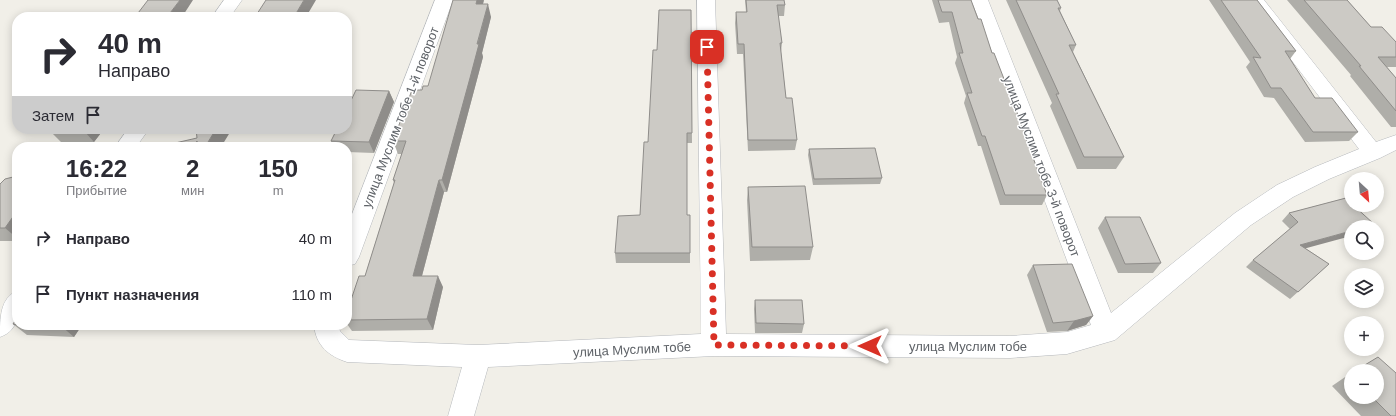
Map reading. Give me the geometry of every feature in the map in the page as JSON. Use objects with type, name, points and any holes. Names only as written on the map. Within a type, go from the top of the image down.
[{"type":"street","points":[[225,12],[234,0]]},
{"type":"street","name":"улица Муслим тобе 1-й поворот","points":[[352,244],[444,0]]},
{"type":"street","points":[[706,0],[714,345]]},
{"type":"street","name":"улица Муслим тобе 3-й поворот","points":[[979,0],[1106,332]]},
{"type":"street","points":[[1255,0],[1373,153]]},
{"type":"street","points":[[129,142],[135,134]]},
{"type":"street","name":"улица Муслим тобе","points":[[328,330],[330,338],[336,346],[347,351],[478,356],[714,345],[1010,347],[1067,343],[1106,332],[1243,219],[1285,191],[1322,173],[1373,153],[1396,142]]},
{"type":"street","points":[[0,326],[12,309]]},
{"type":"street","points":[[461,416],[478,356]]},
{"type":"building","points":[[148,0],[180,0],[171,12],[139,12]]},
{"type":"building","points":[[266,0],[304,0],[297,12],[258,12]]},
{"type":"building","points":[[453,0],[477,0],[476,4],[488,4],[477,44],[479,44],[442,180],[439,180],[413,276],[438,276],[427,319],[352,320],[352,297],[359,276],[365,276],[406,141],[393,141],[412,90],[422,90],[423,86],[428,86]]},
{"type":"building","points":[[746,0],[784,0],[785,5],[777,5],[782,43],[780,43],[786,98],[792,98],[797,140],[748,140],[744,44],[738,44],[736,12],[747,12]]},
{"type":"building","points":[[938,0],[971,0],[978,19],[981,19],[992,53],[994,53],[1047,195],[1005,195],[985,136],[982,136],[967,93],[972,93],[959,53],[963,53],[952,12],[942,12]]},
{"type":"building","points":[[1016,0],[1057,0],[1061,8],[1058,8],[1076,45],[1069,45],[1124,157],[1084,157],[1056,94],[1059,94]]},
{"type":"building","points":[[1221,0],[1257,0],[1296,51],[1285,51],[1315,98],[1332,98],[1358,132],[1313,132],[1281,88],[1271,88],[1253,57],[1261,58]]},
{"type":"building","points":[[1304,0],[1347,0],[1371,27],[1382,27],[1396,42],[1396,57],[1378,57],[1396,78],[1396,111],[1359,66],[1361,66]]},
{"type":"building","points":[[659,10],[691,10],[692,133],[687,133],[687,215],[690,215],[690,253],[615,253],[618,216],[640,215],[644,142],[648,142],[653,50],[657,50]]},
{"type":"building","points":[[356,90],[389,91],[369,142],[331,141],[334,134],[352,134],[352,98]]},
{"type":"building","points":[[197,134],[213,134],[208,142],[180,142],[197,138]]},
{"type":"building","points":[[875,148],[882,178],[814,179],[809,149]]},
{"type":"building","points":[[12,177],[12,218],[5,228],[0,228],[0,184],[5,179]]},
{"type":"building","points":[[805,186],[813,247],[752,247],[748,187]]},
{"type":"building","points":[[1344,199],[1344,212],[1361,212],[1370,220],[1344,220],[1344,233],[1300,245],[1329,264],[1298,292],[1253,260],[1298,222],[1289,213]]},
{"type":"building","points":[[1105,217],[1140,217],[1161,263],[1125,264]]},
{"type":"building","points":[[1072,264],[1093,316],[1074,321],[1053,323],[1033,265]]},
{"type":"building","points":[[755,300],[802,300],[804,324],[756,323]]},
{"type":"building","points":[[1378,357],[1396,373],[1396,416],[1391,416],[1379,404],[1384,404],[1384,364],[1366,364]]},
{"type":"route","points":[[707,47],[714,345],[870,346]]}]
